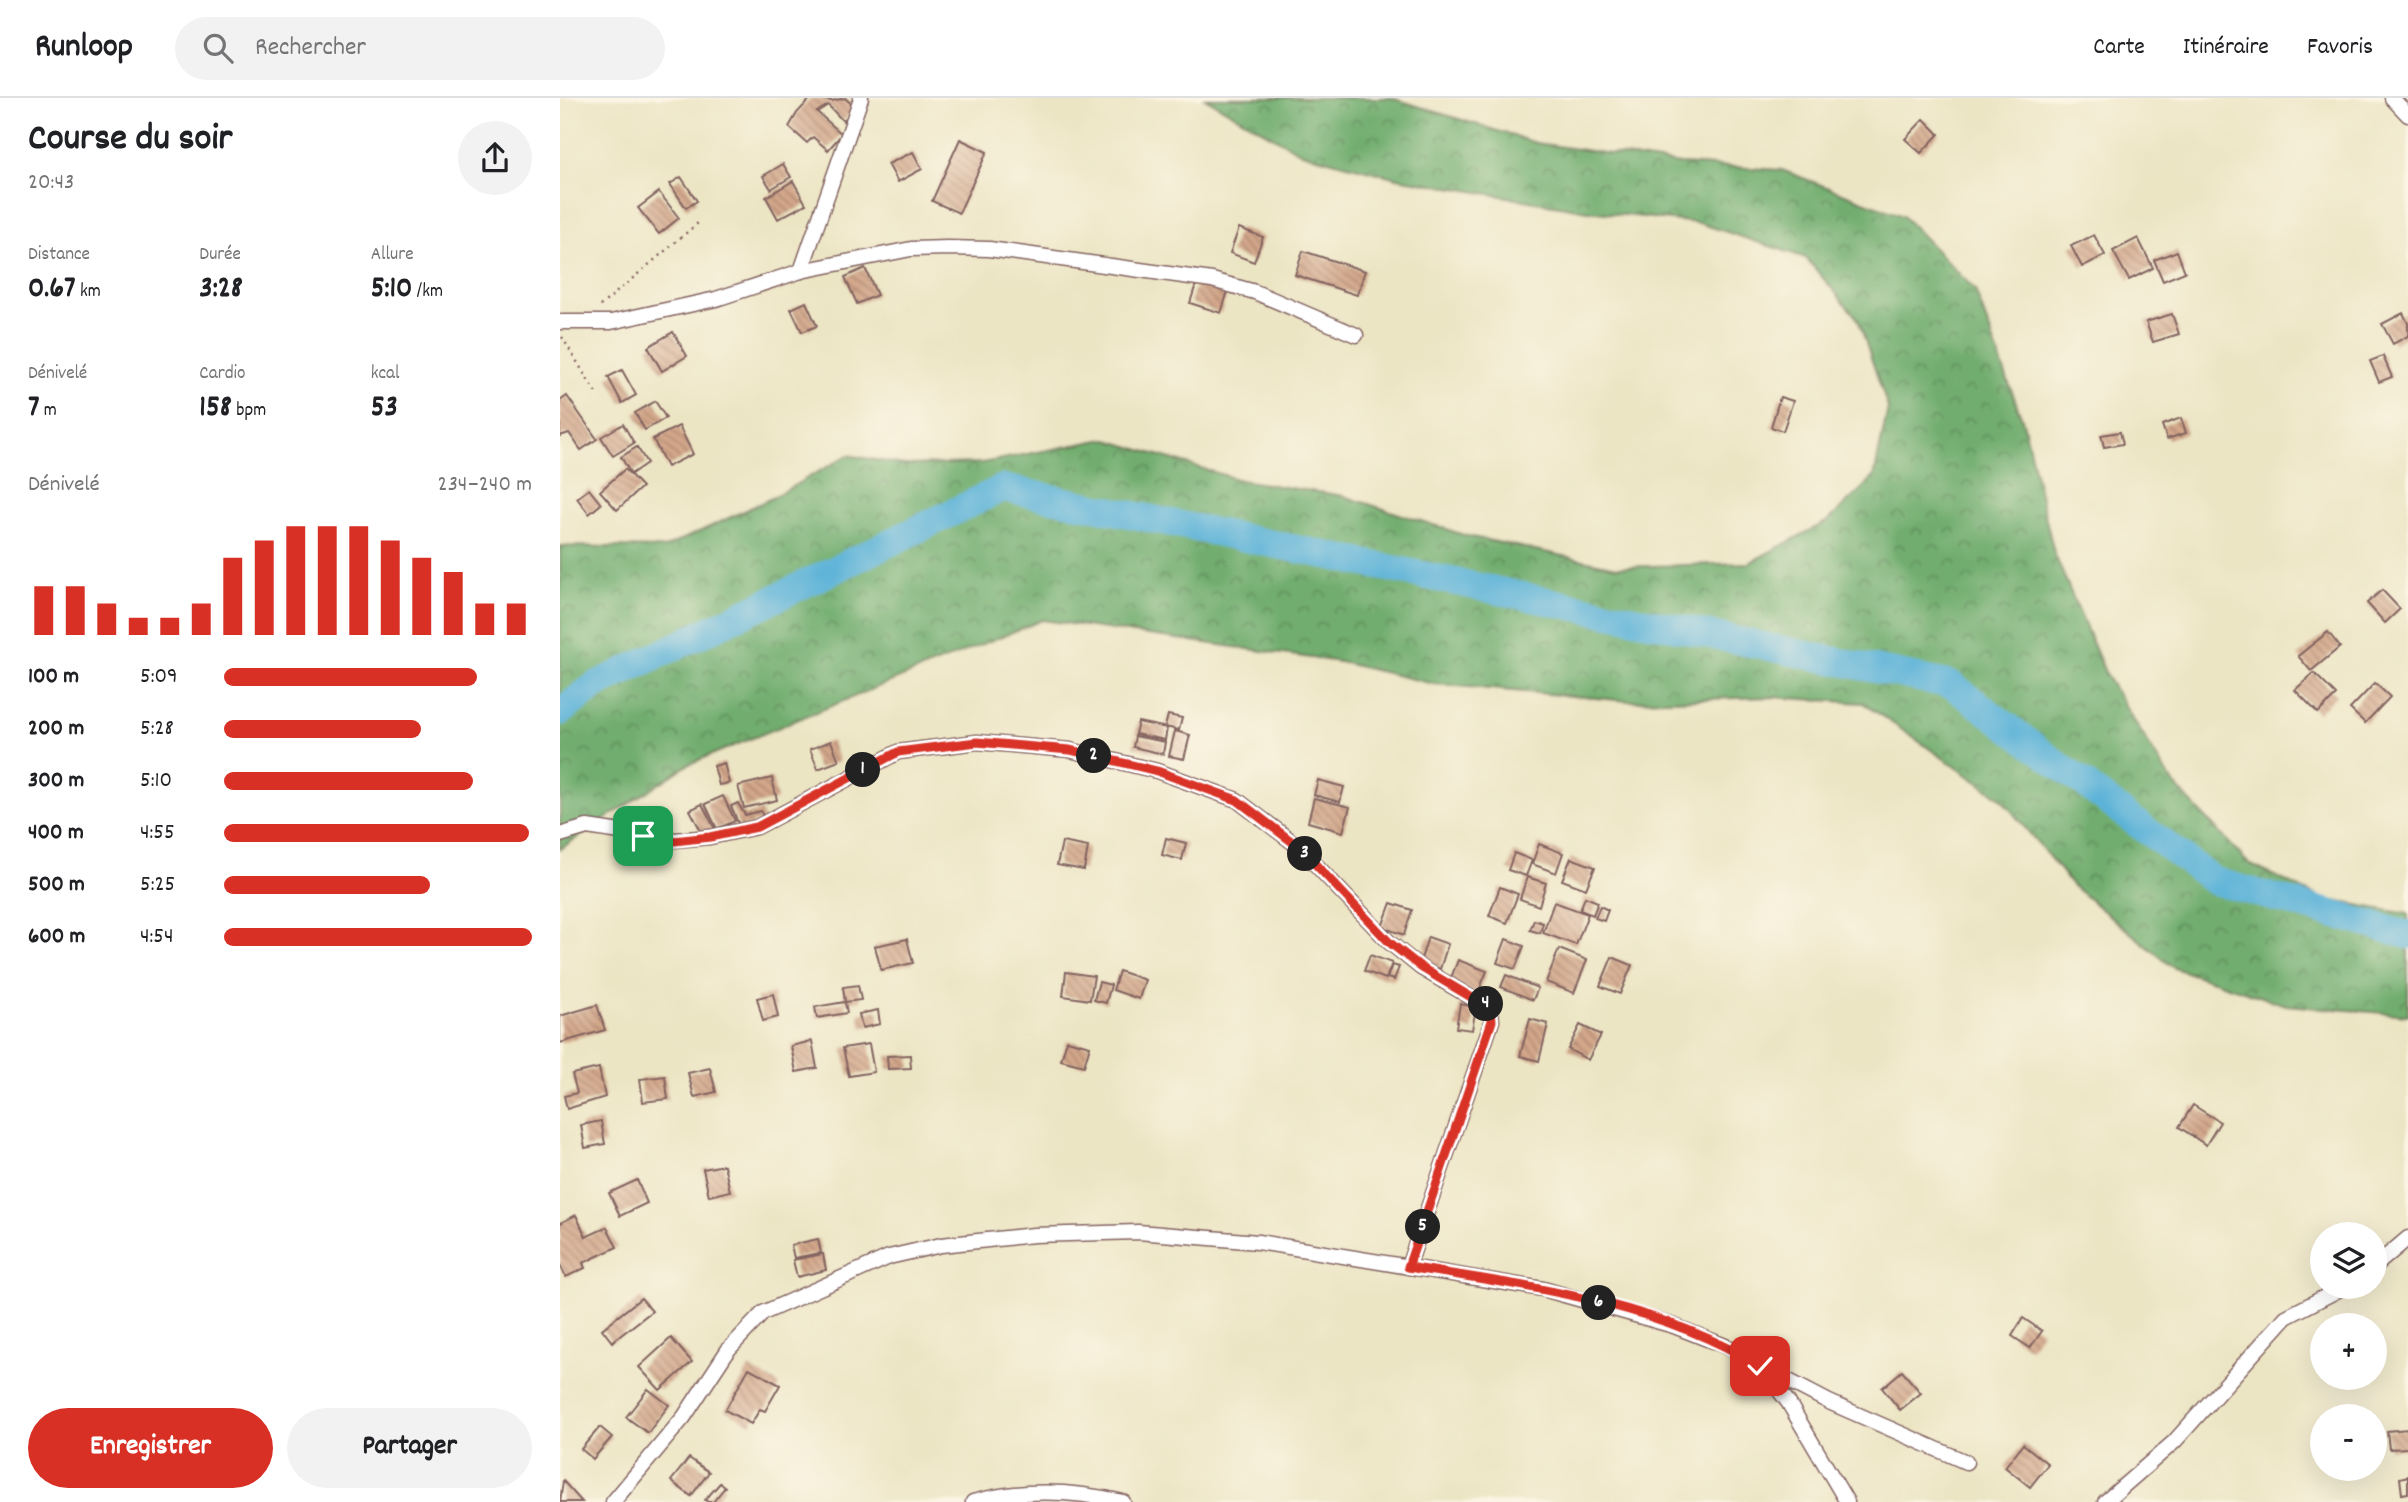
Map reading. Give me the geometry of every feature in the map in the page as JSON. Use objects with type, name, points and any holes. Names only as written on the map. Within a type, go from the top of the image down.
[{"type":"street","points":[[801,271],[861,98]]},
{"type":"street","points":[[2392,98],[2408,115]]},
{"type":"street","points":[[561,323],[611,322],[716,299],[801,271],[911,249],[989,249],[1212,280],[1255,292],[1356,335]]},
{"type":"street","points":[[560,835],[587,827],[674,841],[757,827],[898,752],[977,742],[1070,750],[1157,771],[1237,800],[1299,847],[1389,942],[1422,968],[1491,1009],[1492,1021],[1484,1047],[1408,1267]]},
{"type":"street","points":[[613,1502],[684,1417],[728,1350],[763,1313],[889,1257],[941,1245],[1034,1235],[1138,1232],[1258,1242],[1543,1289],[1617,1308],[1733,1349],[1829,1402],[1966,1462]]},
{"type":"street","points":[[2387,1256],[2408,1238]]},
{"type":"street","points":[[2105,1502],[2174,1442],[2287,1317],[2321,1299]]},
{"type":"street","points":[[1760,1366],[1788,1402],[1847,1502]]},
{"type":"street","points":[[972,1502],[1033,1493],[1078,1491],[1123,1502]]},
{"type":"path","points":[[599,307],[698,223]]},
{"type":"path","points":[[561,323],[563,341],[596,393]]},
{"type":"green space","points":[[1205,98],[1392,98],[1536,143],[1680,164],[1782,170],[1903,216],[1975,290],[2023,422],[2054,553],[2107,677],[2172,782],[2249,864],[2323,899],[2408,914],[2408,1015],[2286,1005],[2174,968],[2073,886],[2001,798],[1863,703],[1773,697],[1630,701],[1434,684],[1340,662],[1042,620],[689,764],[560,849],[560,546],[664,548],[772,498],[848,455],[904,465],[982,463],[1105,439],[1240,480],[1344,496],[1467,536],[1617,567],[1749,563],[1828,521],[1874,477],[1888,408],[1858,319],[1806,258],[1699,223],[1588,211],[1397,178],[1302,153]]},
{"type":"building","points":[[811,98],[832,101],[845,98],[856,108],[843,121],[828,105],[817,112],[842,134],[828,150],[813,137],[807,143],[789,127]]},
{"type":"building","points":[[1924,119],[1939,134],[1921,153],[1905,139]]},
{"type":"building","points":[[960,139],[987,152],[959,213],[932,201]]},
{"type":"building","points":[[913,152],[922,169],[898,182],[888,164]]},
{"type":"building","points":[[783,164],[791,177],[771,189],[763,176]]},
{"type":"building","points":[[681,177],[697,201],[686,208],[670,184]]},
{"type":"building","points":[[793,181],[806,204],[778,219],[766,197]]},
{"type":"building","points":[[659,192],[679,218],[659,234],[638,208]]},
{"type":"building","points":[[1239,228],[1263,237],[1254,262],[1230,253]]},
{"type":"building","points":[[2094,235],[2105,255],[2082,267],[2071,246]]},
{"type":"building","points":[[2138,238],[2153,268],[2129,280],[2113,251]]},
{"type":"building","points":[[1303,251],[1365,271],[1357,295],[1295,275]]},
{"type":"building","points":[[2177,251],[2185,272],[2163,281],[2154,260]]},
{"type":"building","points":[[865,268],[877,295],[857,304],[845,277]]},
{"type":"building","points":[[1198,278],[1229,288],[1221,313],[1190,303]]},
{"type":"building","points":[[806,302],[817,326],[802,332],[791,309]]},
{"type":"building","points":[[2403,313],[2408,323],[2408,336],[2393,344],[2382,324]]},
{"type":"building","points":[[2172,314],[2179,334],[2153,342],[2146,322]]},
{"type":"building","points":[[673,332],[687,356],[662,371],[648,347]]},
{"type":"building","points":[[2383,356],[2392,377],[2379,382],[2370,361]]},
{"type":"building","points":[[622,370],[636,395],[622,403],[608,377]]},
{"type":"building","points":[[567,396],[597,439],[581,450],[569,433],[560,436],[560,401]]},
{"type":"building","points":[[1780,397],[1793,401],[1783,431],[1771,427]]},
{"type":"building","points":[[655,401],[666,418],[645,430],[635,413]]},
{"type":"building","points":[[2181,418],[2186,433],[2167,439],[2162,425]]},
{"type":"building","points":[[623,424],[634,443],[613,456],[601,437]]},
{"type":"building","points":[[679,426],[693,454],[667,467],[653,439]]},
{"type":"building","points":[[2120,432],[2123,444],[2104,447],[2101,435]]},
{"type":"building","points":[[637,447],[647,463],[631,474],[621,457]]},
{"type":"building","points":[[625,469],[642,487],[617,510],[600,491]]},
{"type":"building","points":[[589,489],[601,504],[589,514],[577,498]]},
{"type":"building","points":[[2382,590],[2400,609],[2385,623],[2367,603]]},
{"type":"building","points":[[2328,632],[2340,647],[2311,671],[2298,656]]},
{"type":"building","points":[[2314,673],[2336,695],[2318,713],[2295,690]]},
{"type":"building","points":[[2375,683],[2390,697],[2365,723],[2350,709]]},
{"type":"building","points":[[1168,715],[1182,718],[1179,730],[1165,727]]},
{"type":"building","points":[[1138,722],[1167,728],[1165,740],[1135,734]]},
{"type":"building","points":[[1175,731],[1190,735],[1184,759],[1169,756]]},
{"type":"building","points":[[1135,736],[1165,742],[1163,754],[1133,747]]},
{"type":"building","points":[[831,741],[839,761],[818,769],[810,749]]},
{"type":"building","points":[[724,763],[729,783],[719,785],[714,766]]},
{"type":"building","points":[[772,778],[777,800],[744,808],[738,786]]},
{"type":"building","points":[[1318,780],[1344,787],[1340,802],[1314,795]]},
{"type":"building","points":[[723,796],[735,821],[717,829],[705,804]]},
{"type":"building","points":[[1314,798],[1350,807],[1343,832],[1308,822]]},
{"type":"building","points":[[738,803],[745,815],[761,811],[764,820],[740,828],[731,806]]},
{"type":"building","points":[[702,804],[715,829],[703,835],[690,810]]},
{"type":"building","points":[[1166,838],[1186,843],[1182,860],[1162,855]]},
{"type":"building","points":[[1062,842],[1088,847],[1084,870],[1057,865]]},
{"type":"building","points":[[1539,844],[1563,853],[1556,873],[1532,864]]},
{"type":"building","points":[[1514,853],[1532,860],[1526,876],[1508,870]]},
{"type":"building","points":[[1571,858],[1595,867],[1586,889],[1562,880]]},
{"type":"building","points":[[1527,877],[1546,883],[1539,906],[1520,899]]},
{"type":"building","points":[[1500,887],[1518,894],[1507,923],[1489,916]]},
{"type":"building","points":[[1585,897],[1598,902],[1593,915],[1580,910]]},
{"type":"building","points":[[1554,902],[1588,914],[1576,945],[1543,933]]},
{"type":"building","points":[[1391,903],[1412,910],[1404,935],[1382,927]]},
{"type":"building","points":[[1600,906],[1608,910],[1604,921],[1595,918]]},
{"type":"building","points":[[1534,920],[1543,923],[1540,933],[1530,930]]},
{"type":"building","points":[[1428,937],[1448,944],[1440,969],[1420,962]]},
{"type":"building","points":[[907,939],[913,963],[881,970],[875,946]]},
{"type":"building","points":[[1506,939],[1524,946],[1515,969],[1497,963]]},
{"type":"building","points":[[1559,949],[1587,960],[1574,993],[1546,982]]},
{"type":"building","points":[[1370,955],[1392,963],[1386,979],[1364,971]]},
{"type":"building","points":[[1612,957],[1632,965],[1620,994],[1600,986]]},
{"type":"building","points":[[1458,960],[1487,971],[1478,993],[1449,983]]},
{"type":"building","points":[[1392,965],[1399,967],[1394,980],[1387,978]]},
{"type":"building","points":[[1119,971],[1145,980],[1139,999],[1113,990]]},
{"type":"building","points":[[1066,972],[1094,976],[1090,1000],[1063,996]]},
{"type":"building","points":[[1506,975],[1538,988],[1533,1000],[1501,987]]},
{"type":"building","points":[[1099,982],[1111,985],[1106,1003],[1094,1000]]},
{"type":"building","points":[[858,985],[861,1000],[845,1002],[843,987]]},
{"type":"building","points":[[773,994],[778,1017],[763,1021],[757,998]]},
{"type":"building","points":[[845,1002],[847,1013],[817,1018],[815,1007]]},
{"type":"building","points":[[1460,1004],[1476,1007],[1472,1030],[1456,1028]]},
{"type":"building","points":[[597,1005],[605,1030],[560,1043],[560,1016]]},
{"type":"building","points":[[878,1010],[880,1024],[862,1028],[859,1014]]},
{"type":"building","points":[[1530,1019],[1548,1024],[1539,1061],[1520,1056]]},
{"type":"building","points":[[1580,1025],[1601,1035],[1588,1060],[1568,1049]]},
{"type":"building","points":[[1067,1040],[1090,1046],[1084,1066],[1061,1060]]},
{"type":"building","points":[[812,1041],[817,1068],[796,1072],[791,1046]]},
{"type":"building","points":[[869,1044],[874,1072],[849,1076],[843,1048]]},
{"type":"building","points":[[910,1055],[911,1068],[888,1069],[887,1056]]},
{"type":"building","points":[[599,1068],[605,1097],[567,1109],[564,1096],[577,1093],[572,1074]]},
{"type":"building","points":[[710,1068],[716,1092],[694,1097],[688,1073]]},
{"type":"building","points":[[665,1076],[668,1099],[643,1102],[640,1079]]},
{"type":"building","points":[[2193,1105],[2220,1122],[2206,1145],[2179,1127]]},
{"type":"building","points":[[601,1121],[605,1144],[585,1148],[581,1125]]},
{"type":"building","points":[[724,1165],[730,1191],[709,1196],[703,1169]]},
{"type":"building","points":[[637,1180],[647,1203],[620,1216],[609,1193]]},
{"type":"building","points":[[576,1215],[586,1237],[607,1227],[617,1247],[583,1263],[585,1268],[566,1277],[560,1265],[560,1223]]},
{"type":"building","points":[[818,1239],[821,1253],[794,1258],[791,1245]]},
{"type":"building","points":[[823,1254],[826,1270],[797,1277],[793,1260]]},
{"type":"building","points":[[641,1298],[652,1311],[612,1342],[602,1329]]},
{"type":"building","points":[[2023,1318],[2042,1331],[2030,1348],[2012,1336]]},
{"type":"building","points":[[671,1338],[692,1362],[660,1390],[639,1367]]},
{"type":"building","points":[[749,1368],[780,1385],[765,1411],[760,1409],[751,1424],[725,1410]]},
{"type":"building","points":[[1902,1371],[1921,1393],[1900,1410],[1882,1388]]},
{"type":"building","points":[[648,1389],[669,1405],[648,1433],[626,1417]]},
{"type":"building","points":[[600,1427],[612,1437],[593,1459],[581,1449]]},
{"type":"building","points":[[2408,1429],[2408,1448],[2389,1449],[2387,1431]]},
{"type":"building","points":[[2023,1444],[2048,1464],[2030,1487],[2005,1467]]},
{"type":"building","points":[[689,1458],[709,1472],[691,1496],[671,1481]]},
{"type":"building","points":[[2408,1476],[2408,1493],[2402,1494],[2400,1478]]},
{"type":"building","points":[[563,1481],[582,1502],[560,1502]]},
{"type":"building","points":[[720,1483],[725,1487],[713,1502],[705,1500]]},
{"type":"waterway","points":[[560,712],[596,685],[1003,488],[1952,685],[2214,881],[2408,935]]},
{"type":"route","points":[[643,836],[674,841],[757,827],[898,752],[977,742],[1070,750],[1157,771],[1237,800],[1299,847],[1389,942],[1422,968],[1482,1001],[1491,1009],[1492,1021],[1459,1125],[1408,1267],[1543,1289],[1617,1308],[1733,1349],[1760,1366]]}]
